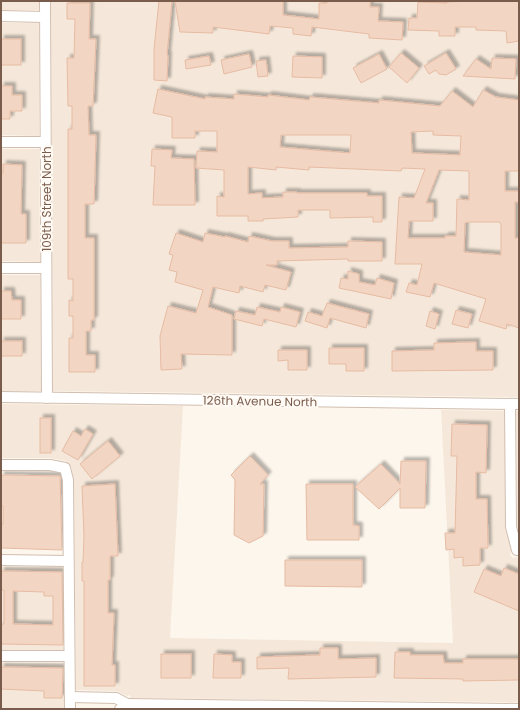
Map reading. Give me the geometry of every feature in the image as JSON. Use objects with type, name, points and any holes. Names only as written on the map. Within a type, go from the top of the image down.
[{"type":"street","name":"109th Street North","points":[[45,1],[47,398]]},
{"type":"street","points":[[1,16],[45,17]]},
{"type":"street","points":[[1,142],[45,142]]},
{"type":"street","points":[[1,268],[46,268]]},
{"type":"street","name":"126th Avenue North","points":[[1,397],[515,404]]},
{"type":"street","points":[[515,404],[511,527],[518,550]]},
{"type":"street","points":[[1,465],[50,465],[65,468],[68,480],[70,709]]},
{"type":"street","points":[[1,560],[68,560]]},
{"type":"street","points":[[1,656],[69,656]]},
{"type":"street","points":[[70,697],[116,698],[124,707],[519,709]]},
{"type":"shaded area","points":[[1,1],[39,1],[39,10],[1,10]]},
{"type":"shaded area","points":[[51,1],[519,1],[519,397],[53,391]]},
{"type":"shaded area","points":[[1,23],[39,23],[39,136],[1,135]]},
{"type":"shaded area","points":[[1,149],[39,149],[40,262],[1,261]]},
{"type":"shaded area","points":[[1,275],[40,275],[41,391],[1,391]]},
{"type":"shaded area","points":[[1,404],[183,406],[170,638],[453,643],[441,410],[505,411],[505,527],[511,550],[510,555],[513,558],[519,557],[519,702],[131,698],[129,695],[127,696],[116,691],[76,690],[74,480],[71,466],[66,461],[50,458],[1,458]]},
{"type":"shaded area","points":[[516,411],[519,411],[519,534],[517,526]]},
{"type":"shaded area","points":[[1,567],[62,567],[63,650],[1,650]]},
{"type":"shaded area","points":[[1,663],[63,663],[65,709],[1,709]]},
{"type":"building","points":[[159,1],[172,1],[167,55],[167,81],[154,80],[154,49]]},
{"type":"building","points":[[175,1],[283,1],[283,15],[319,19],[319,3],[327,3],[327,1],[370,1],[370,7],[379,7],[378,21],[403,22],[402,40],[369,38],[369,34],[312,27],[311,36],[293,34],[293,28],[270,26],[269,34],[213,27],[213,33],[180,32]]},
{"type":"building","points":[[475,1],[519,1],[519,41],[507,43],[506,31],[476,30],[476,27],[455,27],[455,36],[439,36],[439,31],[408,30],[409,18],[417,18],[418,2],[447,3]]},
{"type":"building","points":[[67,3],[90,3],[89,39],[96,39],[93,106],[88,106],[89,135],[96,135],[94,204],[85,204],[85,238],[94,238],[94,320],[91,320],[91,331],[86,331],[86,355],[95,355],[95,372],[69,372],[69,338],[73,338],[73,316],[69,316],[69,300],[73,301],[73,279],[68,279],[68,129],[72,129],[72,106],[68,106],[67,58],[74,58],[75,19],[67,19]]},
{"type":"building","points":[[1,39],[21,39],[21,65],[1,65]]},
{"type":"building","points":[[401,53],[419,68],[407,83],[389,67]]},
{"type":"building","points":[[446,53],[456,69],[446,75],[439,74],[436,70],[429,74],[424,66]]},
{"type":"building","points":[[249,54],[252,67],[224,74],[221,60]]},
{"type":"building","points":[[379,54],[387,69],[361,83],[353,68]]},
{"type":"building","points":[[209,56],[211,65],[186,69],[185,60]]},
{"type":"building","points":[[293,56],[322,57],[322,78],[292,77]]},
{"type":"building","points":[[492,58],[516,59],[515,79],[463,76],[476,59],[491,69]]},
{"type":"building","points":[[266,60],[268,76],[258,77],[256,61]]},
{"type":"building","points":[[1,86],[12,86],[12,95],[22,95],[22,111],[10,111],[10,119],[1,119]]},
{"type":"building","points":[[158,89],[205,99],[205,97],[234,99],[234,94],[268,97],[268,95],[309,100],[310,97],[379,103],[379,100],[440,106],[452,91],[473,107],[483,90],[496,97],[519,100],[519,171],[505,171],[505,191],[519,191],[519,202],[515,202],[515,238],[519,238],[519,328],[507,324],[506,329],[479,321],[486,299],[434,283],[430,297],[406,292],[409,283],[417,285],[422,264],[395,264],[399,197],[414,198],[425,169],[402,168],[401,171],[309,167],[309,170],[276,167],[276,170],[248,167],[248,194],[262,193],[262,198],[283,197],[283,192],[367,193],[367,196],[382,196],[382,222],[373,222],[373,217],[330,218],[330,210],[298,210],[298,217],[263,219],[263,221],[248,221],[248,216],[217,216],[217,196],[224,197],[224,170],[196,168],[197,151],[217,152],[217,131],[195,131],[195,138],[172,138],[172,117],[153,113]],"holes":[[[433,131],[433,135],[461,136],[460,155],[412,153],[411,132]],[[281,135],[351,135],[350,153],[280,147]],[[439,170],[469,171],[469,200],[457,199],[456,236],[445,236],[445,238],[408,238],[409,221],[433,221],[433,203],[426,203]],[[499,222],[501,224],[501,255],[464,252],[465,223]]]},
{"type":"building","points":[[152,149],[172,150],[171,158],[194,159],[195,205],[153,205],[155,166],[151,166]]},
{"type":"building","points":[[3,164],[22,165],[21,214],[26,214],[26,243],[1,243],[1,173],[3,173]]},
{"type":"building","points":[[176,233],[203,242],[205,233],[248,242],[249,236],[272,241],[289,241],[289,248],[348,247],[348,241],[382,242],[382,261],[348,261],[348,259],[277,261],[277,265],[266,265],[291,272],[286,290],[265,285],[263,292],[240,286],[239,293],[213,287],[208,307],[232,315],[232,355],[181,354],[182,369],[161,370],[160,336],[168,306],[196,313],[203,290],[175,282],[177,272],[169,270],[173,255],[169,254]]},
{"type":"building","points":[[348,271],[359,274],[359,282],[375,285],[377,278],[394,283],[391,299],[339,288],[341,278],[348,279]]},
{"type":"building","points":[[1,291],[11,291],[12,300],[21,300],[21,319],[1,319]]},
{"type":"building","points":[[327,303],[369,314],[366,328],[330,318],[327,328],[305,321],[308,312],[322,316]]},
{"type":"building","points":[[257,307],[280,312],[281,307],[300,312],[296,327],[264,319],[262,326],[234,319],[236,311],[255,315]]},
{"type":"building","points":[[456,310],[472,314],[468,328],[452,324]]},
{"type":"building","points":[[430,311],[439,314],[435,329],[426,326]]},
{"type":"building","points":[[1,341],[22,341],[22,356],[1,356]]},
{"type":"building","points":[[476,342],[476,351],[493,351],[493,370],[392,371],[392,351],[434,350],[434,343]]},
{"type":"building","points":[[329,348],[364,348],[364,371],[346,371],[346,364],[329,364]]},
{"type":"building","points":[[278,350],[307,350],[307,370],[288,370],[288,360],[278,361]]},
{"type":"building","points":[[40,418],[51,418],[51,453],[40,453]]},
{"type":"building","points":[[452,424],[487,425],[486,473],[476,472],[476,499],[487,499],[488,548],[480,548],[480,565],[463,566],[463,557],[454,558],[454,549],[446,550],[445,533],[455,533],[457,456],[451,456]]},
{"type":"building","points":[[85,429],[93,434],[78,460],[62,451],[73,431],[81,436]]},
{"type":"building","points":[[108,441],[120,456],[92,479],[80,464]]},
{"type":"building","points":[[250,456],[268,475],[260,484],[264,484],[263,536],[249,543],[234,535],[235,480],[231,475]]},
{"type":"building","points":[[401,461],[426,461],[425,508],[400,508],[400,488],[379,509],[355,487],[381,464],[400,484]]},
{"type":"building","points":[[1,475],[60,476],[62,550],[1,548],[3,506],[1,506]]},
{"type":"building","points":[[115,484],[118,556],[110,556],[108,613],[114,613],[112,665],[115,665],[115,686],[84,686],[84,581],[82,581],[82,562],[84,536],[82,486]]},
{"type":"building","points":[[306,484],[353,484],[353,525],[359,526],[359,540],[307,540]]},
{"type":"building","points":[[285,560],[362,560],[362,587],[285,586]]},
{"type":"building","points":[[504,568],[519,574],[519,611],[474,592],[484,569],[501,576]]},
{"type":"building","points":[[1,571],[62,572],[63,645],[1,644],[1,624],[4,624],[4,590],[1,590]],"holes":[[[13,591],[44,592],[44,596],[53,596],[53,625],[13,624]]]},
{"type":"building","points":[[320,648],[338,648],[338,659],[376,658],[376,677],[288,679],[289,668],[257,669],[257,657],[320,655]]},
{"type":"building","points":[[395,652],[410,652],[410,655],[443,655],[444,663],[463,663],[463,659],[519,659],[519,680],[463,681],[463,679],[394,678]]},
{"type":"building","points":[[161,654],[191,654],[191,678],[161,678]]},
{"type":"building","points":[[214,654],[232,655],[232,662],[241,662],[241,678],[213,678]]},
{"type":"building","points":[[1,667],[63,668],[62,698],[44,698],[44,691],[1,689]]}]
